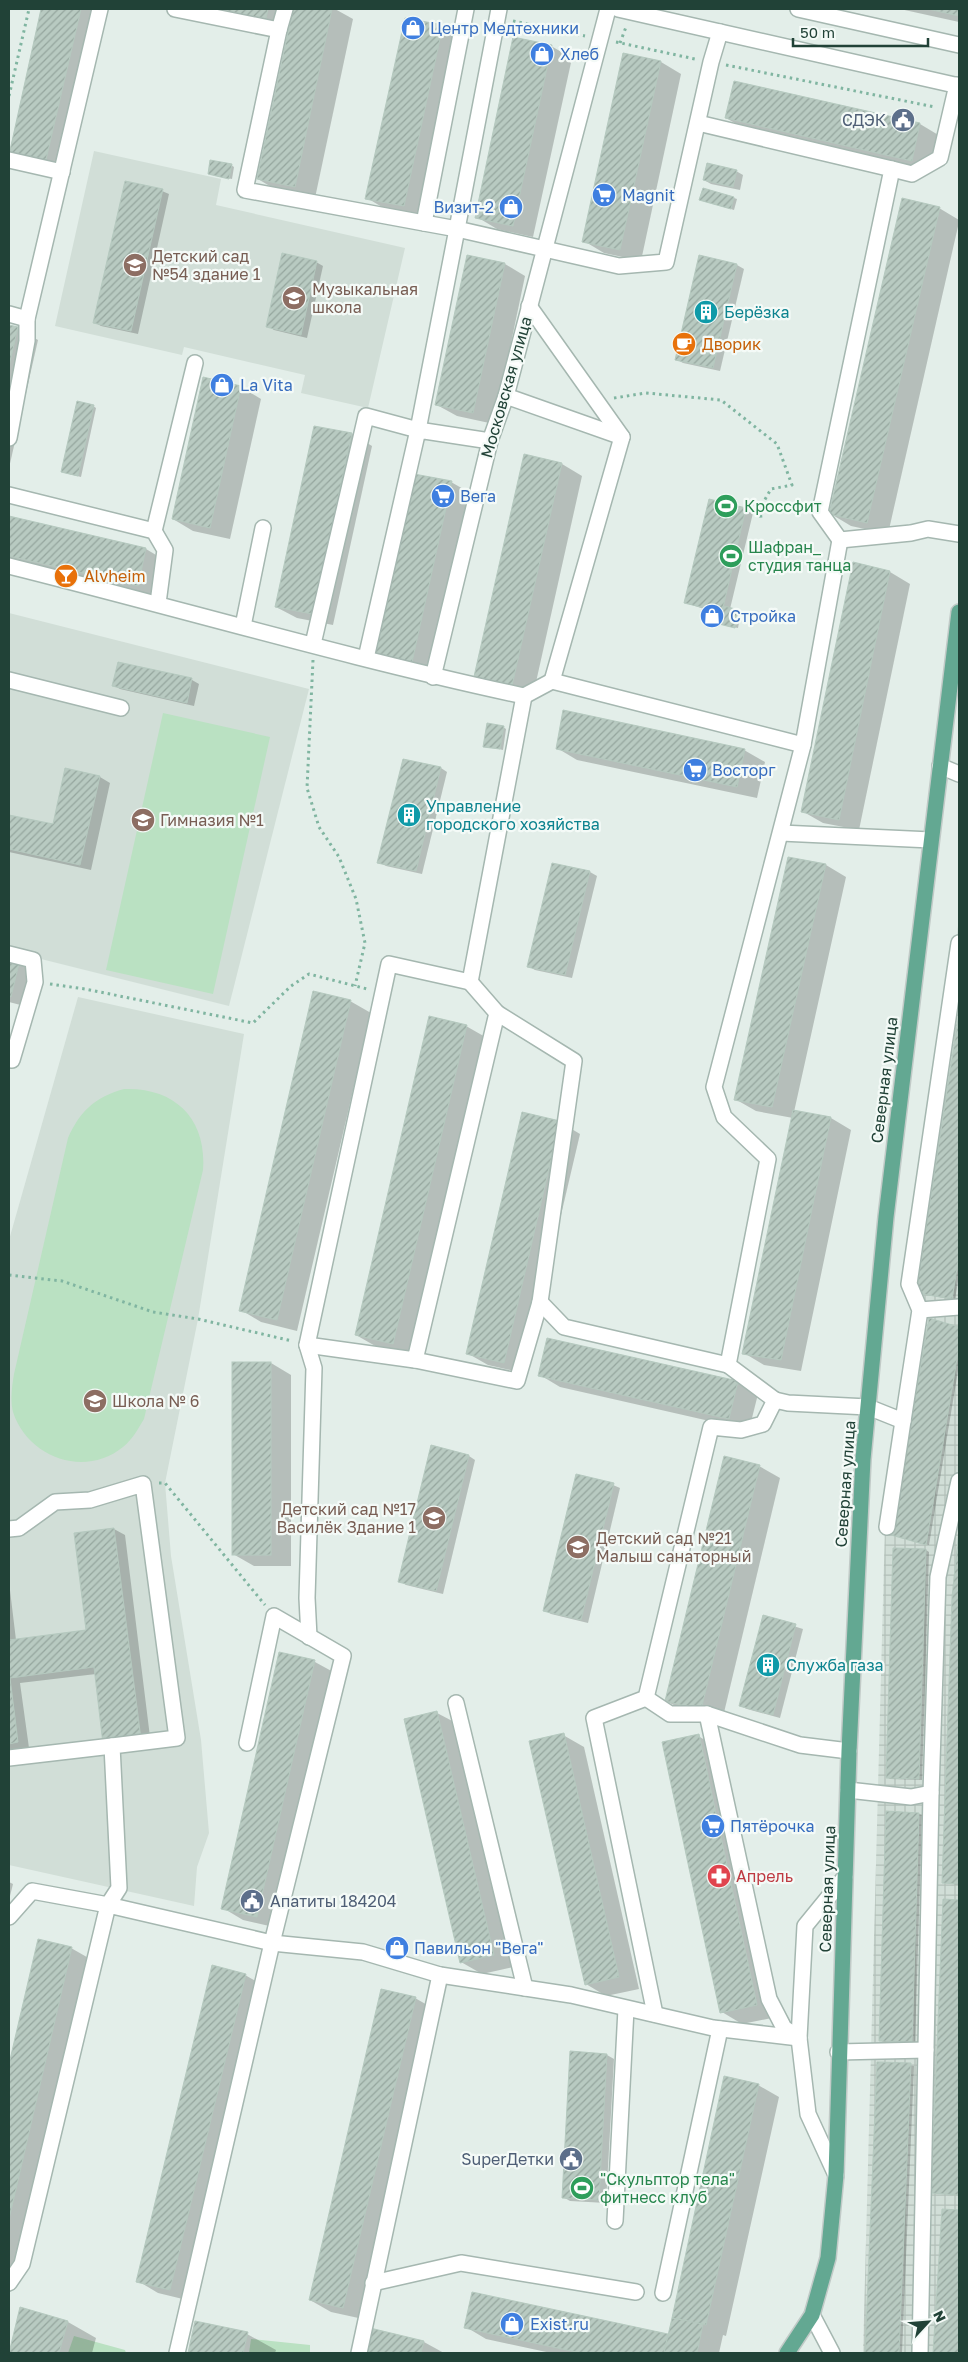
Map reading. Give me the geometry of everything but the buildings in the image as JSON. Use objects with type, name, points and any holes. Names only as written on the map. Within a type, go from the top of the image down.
[{"type":"main road","name":"Северная улица","points":[[787,2353],[812,2315],[828,2258],[836,2175],[838,2052],[849,1751],[863,1460],[886,1217],[959,612]]},
{"type":"street","points":[[9,438],[28,341],[27,319],[100,9]]},
{"type":"street","points":[[175,9],[279,30]]},
{"type":"street","points":[[285,9],[245,190],[457,230],[619,266],[666,262],[720,32]]},
{"type":"street","points":[[424,224],[466,9]]},
{"type":"street","points":[[366,658],[418,430],[499,9]]},
{"type":"street","name":"Московская улица","points":[[433,677],[490,441],[506,396],[608,9]]},
{"type":"street","points":[[618,9],[958,86],[940,158],[912,174],[698,123]]},
{"type":"street","points":[[798,9],[959,45]]},
{"type":"street","points":[[9,160],[62,172]]},
{"type":"street","points":[[728,1365],[768,1159],[724,1117],[714,1087],[803,745],[840,540],[820,512],[892,169]]},
{"type":"street","points":[[529,306],[622,437]]},
{"type":"street","points":[[9,314],[27,319]]},
{"type":"street","points":[[158,603],[165,550],[154,531],[196,364]]},
{"type":"street","points":[[506,396],[622,437]]},
{"type":"street","points":[[313,644],[366,416],[418,430],[490,441]]},
{"type":"street","points":[[552,681],[622,437]]},
{"type":"street","points":[[9,496],[154,531]]},
{"type":"street","points":[[243,626],[263,528]]},
{"type":"street","points":[[840,540],[911,533],[928,529],[959,534]]},
{"type":"street","points":[[9,566],[158,603],[433,677],[524,696],[552,681],[803,745]]},
{"type":"street","points":[[9,680],[121,708]]},
{"type":"street","points":[[470,982],[524,696]]},
{"type":"street","points":[[940,766],[959,774]]},
{"type":"street","points":[[781,833],[931,840]]},
{"type":"street","points":[[887,1527],[920,1310],[909,1284],[959,942]]},
{"type":"street","points":[[9,954],[33,960],[35,982],[10,1064]]},
{"type":"street","points":[[307,1345],[415,1360],[517,1381],[540,1302],[574,1061],[497,1013],[470,982],[389,964],[307,1345],[314,1368],[307,1598],[309,1637]]},
{"type":"street","points":[[415,1360],[497,1013]]},
{"type":"street","points":[[540,1302],[564,1326],[728,1365],[775,1400],[868,1407],[903,1421]]},
{"type":"street","points":[[920,1310],[959,1307]]},
{"type":"street","points":[[646,1698],[711,1427],[741,1430],[763,1424],[775,1400]]},
{"type":"street","points":[[920,2353],[931,1793],[938,1577],[959,1481]]},
{"type":"street","points":[[9,1529],[19,1528],[55,1502],[90,1500],[143,1484],[177,1738],[9,1758]]},
{"type":"street","points":[[177,2353],[272,1942],[343,1656],[274,1616],[247,1743]]},
{"type":"street","points":[[646,1698],[670,1714],[707,1714],[800,1745],[849,1751]]},
{"type":"street","points":[[646,1698],[594,1718],[655,2014]]},
{"type":"street","points":[[456,1703],[525,1988]]},
{"type":"street","points":[[707,1714],[769,1999],[784,2028],[800,2038]]},
{"type":"street","points":[[9,2283],[22,2264],[108,1904],[119,1888],[112,1746]]},
{"type":"street","points":[[848,1790],[911,1797],[931,1793]]},
{"type":"street","points":[[836,2175],[808,2114],[800,2038],[805,1926],[845,1878]]},
{"type":"street","points":[[9,1917],[32,1891],[108,1904],[272,1942],[363,1952],[440,1974],[572,1995],[720,2029],[800,2038]]},
{"type":"street","points":[[359,2353],[440,1974]]},
{"type":"street","points":[[615,2221],[626,2008]]},
{"type":"street","points":[[663,2293],[720,2029]]},
{"type":"street","points":[[838,2052],[926,2050]]},
{"type":"street","points":[[373,2283],[461,2263],[636,2292]]},
{"type":"street","points":[[812,2315],[832,2353]]},
{"type":"path","points":[[9,96],[29,9]]},
{"type":"path","points":[[620,43],[626,26]]},
{"type":"path","points":[[596,402],[646,392],[721,400],[777,444],[792,485],[770,489],[760,508],[761,519]]},
{"type":"path","points":[[313,644],[308,788],[319,827],[339,857],[356,898],[365,943],[355,986]]},
{"type":"path","points":[[35,982],[84,989],[253,1022],[291,986],[309,974],[382,994]]},
{"type":"path","points":[[9,1275],[62,1281],[153,1312],[198,1319],[307,1345]]},
{"type":"path","points":[[143,1484],[165,1483],[274,1616]]},
{"type":"shaded area","points":[[94,151],[221,179],[216,205],[405,248],[368,408],[301,393],[305,375],[184,347],[182,355],[55,326]]},
{"type":"shaded area","name":"Гимназия №1","points":[[9,613],[309,689],[229,1006],[9,951]]},
{"type":"shaded area","points":[[959,918],[959,2353],[863,2353],[885,1524]]},
{"type":"shaded area","name":"Школа № 6","points":[[78,997],[244,1034],[198,1319],[165,1483],[171,1556],[201,1740],[209,1833],[197,1867],[194,1906],[9,1865],[9,1240]]},
{"type":"green space","points":[[163,713],[270,737],[213,994],[106,970]]},
{"type":"green space","points":[[124,1089],[142,1090],[158,1094],[172,1100],[184,1110],[193,1121],[200,1136],[203,1152],[203,1170],[144,1419],[132,1438],[123,1447],[108,1456],[92,1461],[75,1462],[59,1458],[44,1451],[31,1441],[20,1428],[13,1412],[11,1398],[14,1374],[68,1138],[78,1120],[90,1106],[105,1096]]},
{"type":"green space","points":[[74,2336],[125,2350],[126,2353],[68,2353]]},
{"type":"green space","points":[[251,2339],[310,2345],[310,2353],[249,2353]]},
{"type":"place","name":"Центр Медтехники","points":[[413,28]]},
{"type":"place","name":"Хлеб","points":[[542,54]]},
{"type":"place","name":"СДЭК","points":[[903,120]]},
{"type":"place","name":"Magnit","points":[[604,195]]},
{"type":"place","name":"Визит-2","points":[[511,207]]},
{"type":"place","name":"Детский сад №54 здание 1","points":[[135,265]]},
{"type":"place","name":"Музыкальная школа","points":[[294,298]]},
{"type":"place","name":"Берёзка","points":[[706,312]]},
{"type":"place","name":"Дворик","points":[[684,344]]},
{"type":"place","name":"La Vita","points":[[222,385]]},
{"type":"place","name":"Вега","points":[[443,496]]},
{"type":"place","name":"Кроссфит","points":[[726,506]]},
{"type":"place","name":"Шафран_ студия танца","points":[[731,556]]},
{"type":"place","name":"Alvheim","points":[[66,576]]},
{"type":"place","name":"Стройка","points":[[712,616]]},
{"type":"place","name":"Восторг","points":[[695,770]]},
{"type":"place","name":"Управление городского хозяйства","points":[[409,815]]},
{"type":"place","name":"Гимназия №1","points":[[143,820]]},
{"type":"place","name":"Школа № 6","points":[[95,1401]]},
{"type":"place","name":"Детский сад №17 Василёк Здание 1","points":[[434,1518]]},
{"type":"place","name":"Детский сад №21 Малыш санаторный","points":[[578,1547]]},
{"type":"place","name":"Служба газа","points":[[768,1665]]},
{"type":"place","name":"Пятёрочка","points":[[713,1826]]},
{"type":"place","name":"Апрель","points":[[719,1876]]},
{"type":"place","name":"Апатиты 184204","points":[[252,1901]]},
{"type":"place","name":"Павильон \"Вега\"","points":[[397,1948]]},
{"type":"place","name":"SuperДетки","points":[[571,2159]]},
{"type":"place","name":"\"Скульптор тела\" фитнесс клуб","points":[[582,2188]]},
{"type":"place","name":"Exist.ru","points":[[512,2324]]}]
